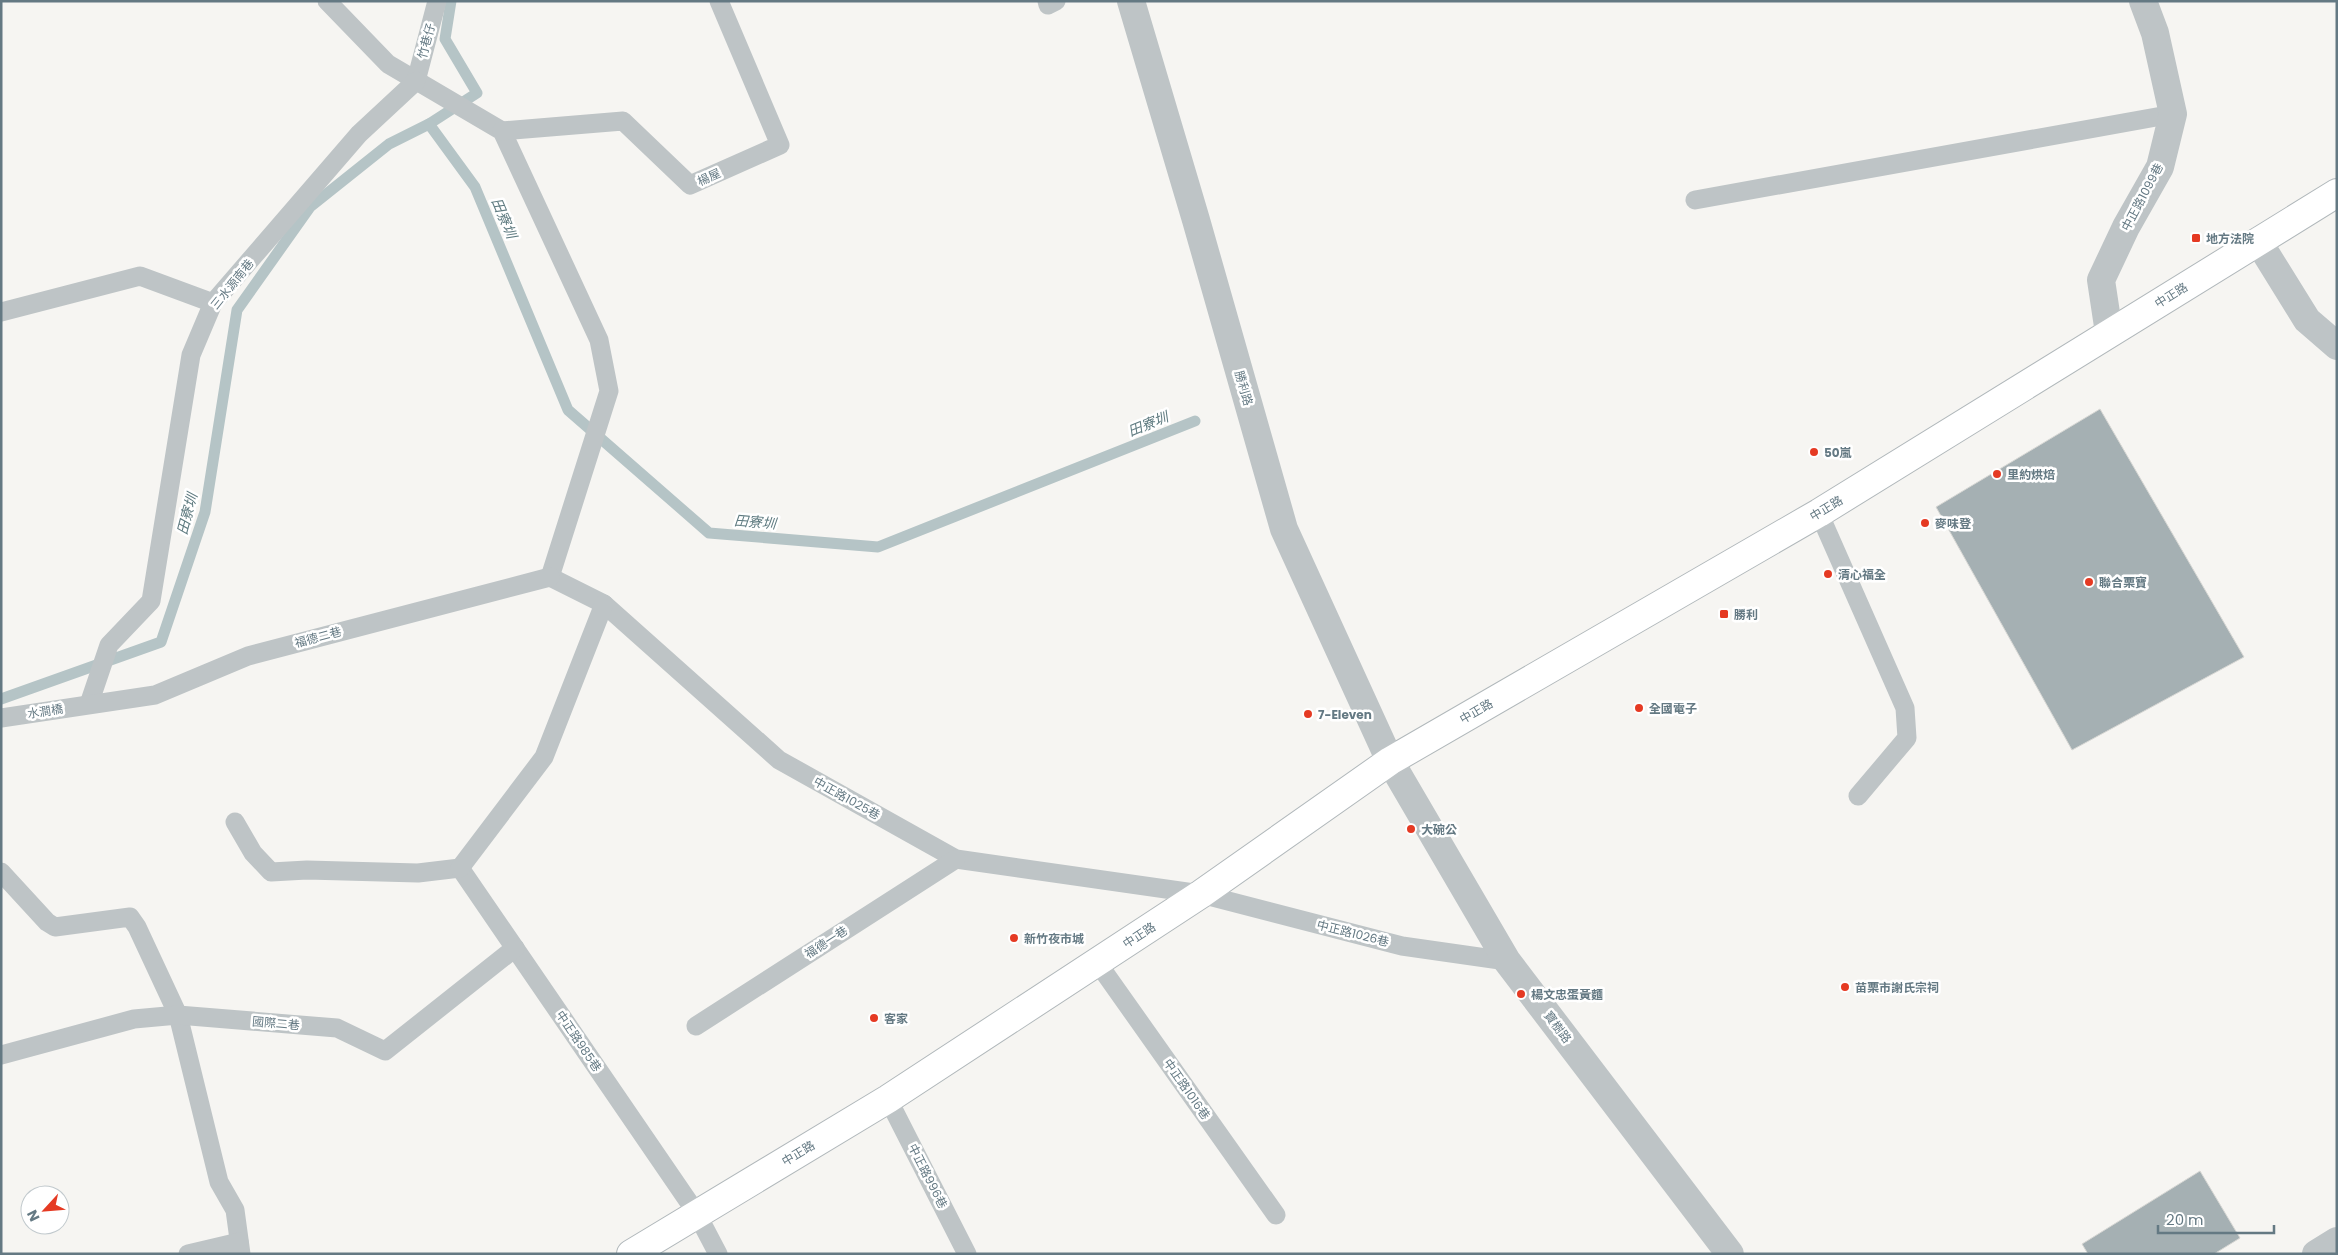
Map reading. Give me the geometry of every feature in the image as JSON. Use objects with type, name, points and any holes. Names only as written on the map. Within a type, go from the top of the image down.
[{"type":"street","name":"勝利路","points":[[1131,1],[1284,529],[1390,761]]},
{"type":"street","name":"中正路1099巷","points":[[2109,333],[2101,280],[2126,227],[2160,167],[2173,114],[2155,33],[2143,1]]},
{"type":"street","name":"中正路","points":[[631,1254],[888,1099],[1201,894],[1390,761],[1819,513],[2337,193]]},
{"type":"street","points":[[2258,241],[2307,320],[2337,346]]},
{"type":"street","name":"寶樹路","points":[[1390,761],[1507,961],[1730,1254]]},
{"type":"street","points":[[2316,1254],[2337,1241]]},
{"type":"lane","points":[[327,1],[388,64],[442,98],[474,112],[502,131],[599,340],[609,391],[550,577]]},
{"type":"lane","name":"竹巷仔","points":[[416,82],[437,1]]},
{"type":"lane","name":"楊屋","points":[[502,131],[623,121],[690,185],[780,145],[719,1]]},
{"type":"lane","points":[[1047,1],[1048,5],[1056,1]]},
{"type":"lane","name":"三水源南巷","points":[[89,704],[109,645],[150,601],[191,355],[213,303],[359,134],[416,82]]},
{"type":"lane","points":[[1695,200],[2173,114]]},
{"type":"lane","points":[[1,312],[140,276],[213,303]]},
{"type":"lane","points":[[1819,513],[1905,708],[1907,738],[1858,796]]},
{"type":"lane","name":"中正路1025巷","points":[[550,577],[604,604],[779,760],[956,859],[1201,894]]},
{"type":"lane","name":"福德二巷","points":[[89,704],[155,695],[248,656],[550,577]]},
{"type":"lane","points":[[235,822],[253,853],[271,872],[307,870],[418,873],[460,868],[544,757],[604,604]]},
{"type":"lane","name":"水澗橋","points":[[1,718],[89,704]]},
{"type":"lane","name":"福德一巷","points":[[696,1026],[956,859]]},
{"type":"lane","name":"中正路985巷","points":[[460,868],[697,1214],[718,1254]]},
{"type":"lane","points":[[1,872],[47,922],[55,926],[130,917],[137,927],[178,1015],[219,1182],[235,1210],[240,1248],[188,1254]]},
{"type":"lane","name":"中正路1026巷","points":[[1201,894],[1402,946],[1507,961]]},
{"type":"lane","name":"國際二巷","points":[[1,1055],[134,1019],[178,1015],[337,1028],[385,1051],[515,948]]},
{"type":"lane","name":"中正路1016巷","points":[[1097,962],[1276,1215]]},
{"type":"lane","name":"中正路996巷","points":[[888,1099],[967,1254]]},
{"type":"building","name":"聯合栗寶","points":[[2100,409],[2244,657],[2072,750],[1936,507]]},
{"type":"building","points":[[2200,1171],[2240,1238],[2214,1254],[2088,1254],[2082,1244]]},
{"type":"waterway","points":[[429,124],[477,93],[445,39],[451,1]]},
{"type":"waterway","name":"田寮圳","points":[[1,699],[161,642],[205,512],[237,310],[310,207],[389,144],[429,124],[475,187],[568,410],[709,533],[878,547],[1195,421]]},
{"type":"place","name":"地方法院","points":[[2196,238]]},
{"type":"place","name":"50嵐","points":[[1814,452]]},
{"type":"place","name":"里約烘焙","points":[[1997,474]]},
{"type":"place","name":"麥味登","points":[[1925,523]]},
{"type":"place","name":"清心福全","points":[[1828,574]]},
{"type":"place","name":"聯合栗寶","points":[[2089,582]]},
{"type":"place","name":"勝利","points":[[1724,614]]},
{"type":"place","name":"全國電子","points":[[1639,708]]},
{"type":"place","name":"7-Eleven","points":[[1308,714]]},
{"type":"place","name":"大碗公","points":[[1411,829]]},
{"type":"place","name":"新竹夜市城","points":[[1014,938]]},
{"type":"place","name":"苗栗市謝氏宗祠","points":[[1845,987]]},
{"type":"place","name":"楊文忠蛋黃麵","points":[[1521,994]]},
{"type":"place","name":"客家","points":[[874,1018]]}]
